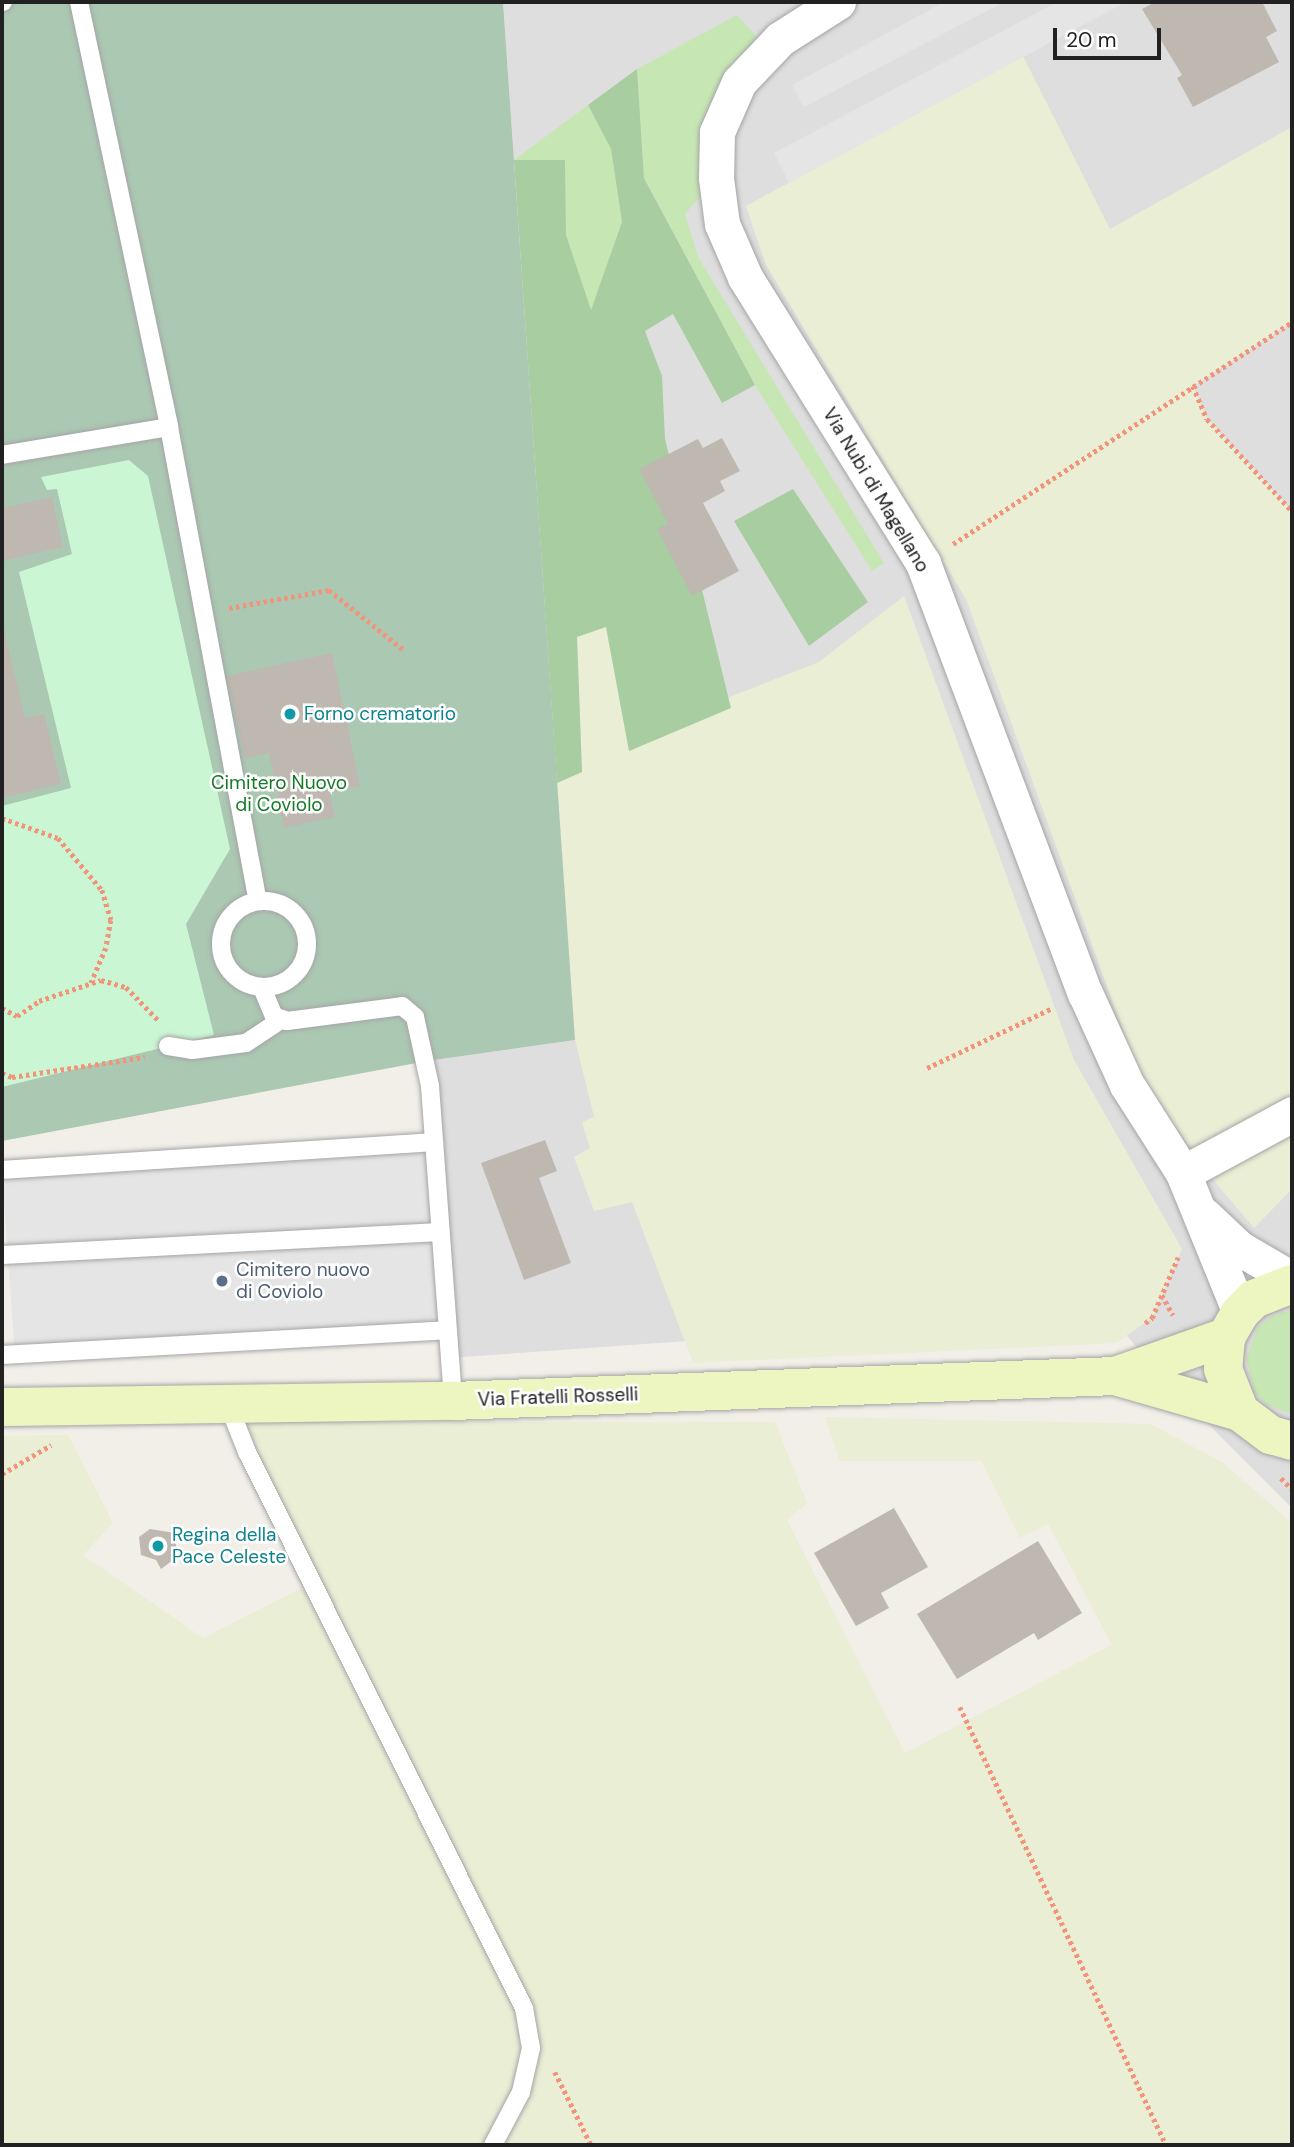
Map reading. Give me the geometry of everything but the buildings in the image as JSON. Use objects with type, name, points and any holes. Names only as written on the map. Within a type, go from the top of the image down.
[{"type":"street","name":"Via Nubi di Magellano","points":[[838,2],[780,39],[739,82],[718,132],[716,178],[722,225],[746,277],[923,563],[1085,993],[1127,1085],[1183,1173],[1202,1222],[1233,1325]]},
{"type":"street","points":[[1183,1173],[1292,1114]]},
{"type":"street","name":"Via Nubi di Magellano","points":[[1202,1222],[1239,1248],[1292,1279]]},
{"type":"street","name":"Via Fratelli Rosselli","points":[[1115,1376],[1233,1325],[1254,1299],[1292,1284]]},
{"type":"street","points":[[1233,1325],[1226,1385],[1240,1412]]},
{"type":"street","name":"Via Fratelli Rosselli","points":[[2,1407],[453,1401],[1115,1376],[1240,1412],[1254,1426],[1291,1444]]},
{"type":"lane","points":[[79,2],[169,426],[258,901]]},
{"type":"lane","points":[[2,455],[169,426]]},
{"type":"lane","points":[[258,901],[272,902],[291,911],[304,928],[308,942],[300,970],[277,986],[262,988],[248,985],[227,966],[221,939],[233,914],[258,901]]},
{"type":"lane","points":[[262,988],[274,1016],[282,1019],[402,1006],[415,1017],[427,1061],[453,1401]]},
{"type":"lane","points":[[168,1046],[192,1050],[246,1043],[282,1019]]},
{"type":"lane","points":[[2,1170],[434,1142]]},
{"type":"lane","points":[[2,1255],[440,1232]]},
{"type":"lane","points":[[2,1355],[446,1330]]},
{"type":"lane","points":[[228,1404],[247,1452],[524,2008],[531,2049],[521,2092],[493,2145]]},
{"type":"path","points":[[923,563],[1292,323]]},
{"type":"path","points":[[1193,386],[1207,419],[1292,512]]},
{"type":"path","points":[[204,612],[328,590],[404,650]]},
{"type":"path","points":[[2,818],[58,838],[102,890],[111,920],[106,948],[90,983]]},
{"type":"path","points":[[2,1008],[17,1016],[39,1001],[101,979],[126,987],[154,1015],[173,1040],[163,1054],[12,1077],[2,1073]]},
{"type":"path","points":[[927,1068],[1085,993]]},
{"type":"path","points":[[1048,995],[1057,1018]]},
{"type":"path","points":[[1134,1331],[1152,1318],[1182,1249],[1202,1222]]},
{"type":"path","points":[[960,1707],[1166,2145]]},
{"type":"path","points":[[548,2058],[591,2145]]},
{"type":"shaded area","points":[[503,2],[1292,2],[1292,1508],[1177,1393],[1105,1311],[449,1358],[427,1061],[575,1040]]},
{"type":"shaded area","points":[[944,2],[1004,2],[804,107],[792,85]]},
{"type":"shaded area","points":[[1057,2],[1126,2],[789,183],[774,153]]},
{"type":"shaded area","name":"Cimitero nuovo di Coviolo","points":[[434,1142],[447,1330],[15,1360],[2,1172]]},
{"type":"green space","name":"Cimitero Nuovo di Coviolo","points":[[2,2],[503,2],[575,1040],[427,1061],[2,1141]]},
{"type":"green space","points":[[737,15],[769,50],[716,178],[685,214],[698,257],[884,563],[872,571],[755,385],[644,177],[637,69]]},
{"type":"green space","points":[[1023,56],[1110,229],[1292,127],[1292,322],[1193,386],[1207,419],[1292,511],[1292,1189],[1254,1228],[1200,1164],[1137,1068],[966,599],[766,265],[746,206]]},
{"type":"green space","points":[[637,69],[644,178],[755,385],[722,403],[673,314],[645,331],[662,376],[665,439],[731,708],[629,751],[606,627],[577,637],[582,772],[557,783],[514,160],[565,160],[566,235],[591,310],[622,222],[611,149],[588,105]]},
{"type":"green space","points":[[588,105],[611,148],[622,222],[591,312],[566,235],[565,160],[514,160]]},
{"type":"green space","points":[[129,460],[148,476],[230,849],[186,924],[214,1035],[2,1087],[2,806],[71,788],[19,572],[72,554],[57,489],[47,490],[41,477]]},
{"type":"green space","points":[[793,489],[868,602],[809,646],[734,521]]},
{"type":"green space","points":[[904,596],[1074,1060],[1182,1249],[1152,1318],[1116,1343],[693,1363],[632,1202],[594,1211],[574,1157],[590,1148],[582,1122],[594,1117],[575,1040],[557,783],[582,772],[577,637],[606,626],[629,751],[730,708],[727,698],[819,662]]},
{"type":"green space","points":[[1292,1310],[1292,1414],[1267,1405],[1255,1393],[1246,1359],[1258,1327],[1272,1316]]},
{"type":"green space","points":[[825,1417],[1150,1424],[1222,1462],[1292,1523],[1292,2145],[2,2145],[2,1436],[68,1435],[113,1523],[83,1555],[203,1638],[314,1582],[236,1422],[775,1422],[807,1503],[787,1520],[905,1753],[1112,1645],[1048,1524],[1020,1538],[981,1461],[840,1461]]},
{"type":"place","name":"Forno crematorio","points":[[290,714]]},
{"type":"place","name":"Cimitero nuovo di Coviolo","points":[[222,1281]]},
{"type":"place","name":"Regina della Pace Celeste","points":[[158,1546]]}]
